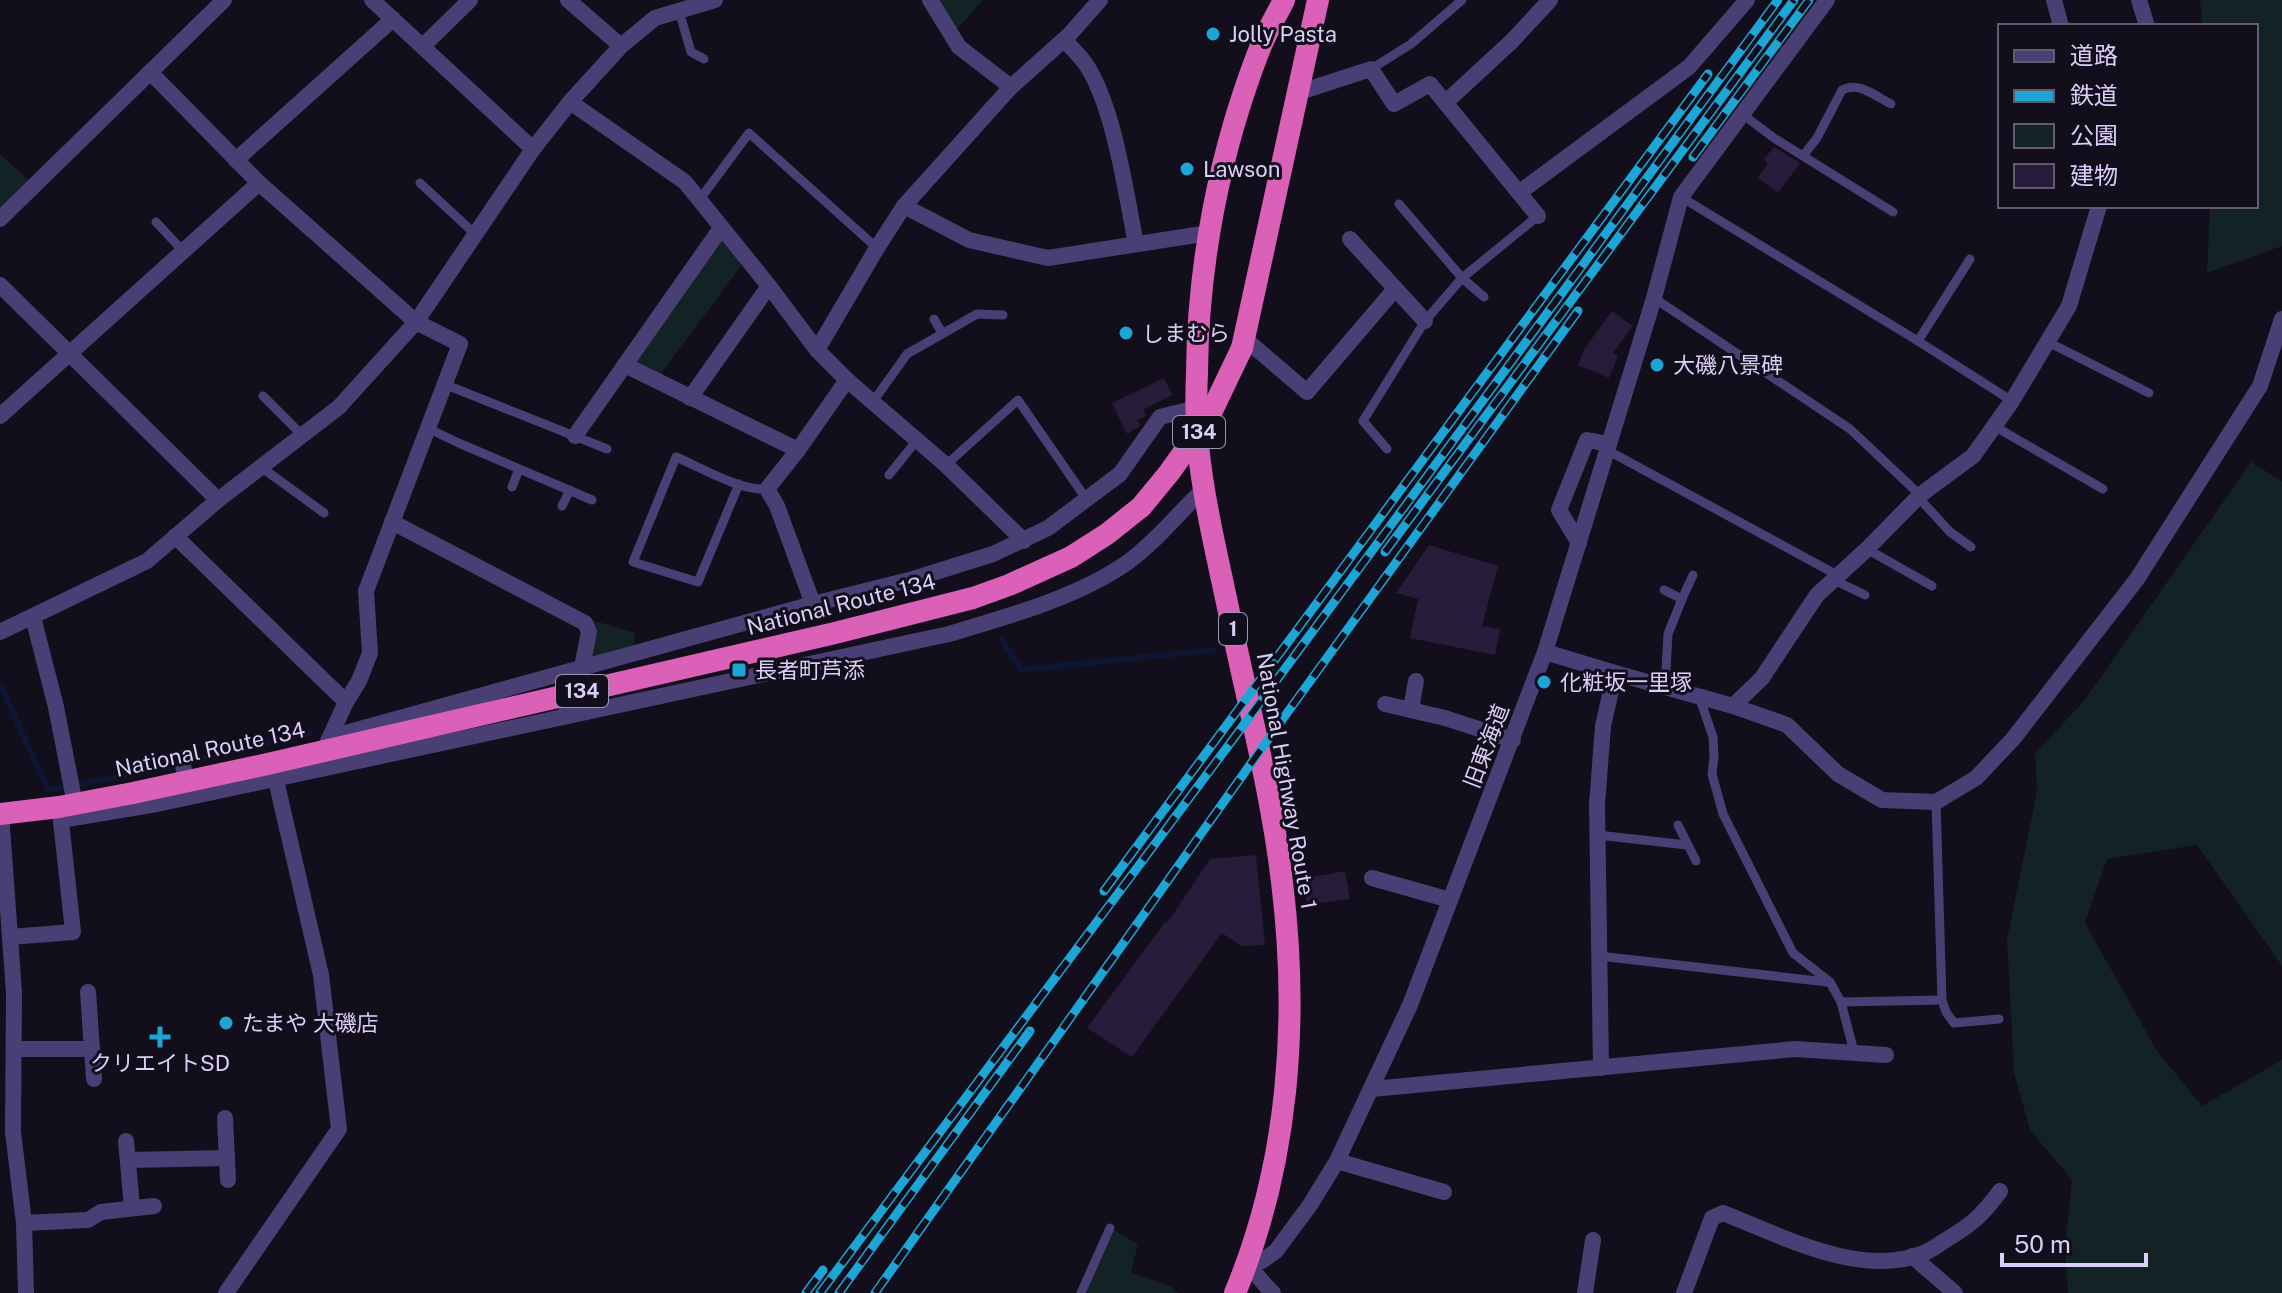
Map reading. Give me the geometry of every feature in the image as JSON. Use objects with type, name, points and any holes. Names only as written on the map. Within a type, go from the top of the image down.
[{"type":"highway","name":"National Highway Route 1","points":[[1235,1293],[1247,1266],[1271,1177],[1286,1087],[1288,941],[1271,813],[1204,489],[1196,408],[1197,318],[1209,233],[1234,124],[1261,46],[1284,0]]},
{"type":"highway","name":"National Route 134","points":[[0,814],[184,770],[274,771],[326,744],[566,706],[973,598],[1071,557],[1141,507],[1169,473],[1209,417],[1243,343],[1318,0]]},
{"type":"street","points":[[0,219],[224,0]]},
{"type":"street","points":[[372,0],[533,149]]},
{"type":"street","points":[[423,46],[470,0]]},
{"type":"street","points":[[568,0],[621,46]]},
{"type":"street","points":[[0,632],[147,561],[218,500],[339,407],[416,322],[533,149],[621,46],[655,18],[715,0]]},
{"type":"street","points":[[930,0],[959,47],[1011,87]]},
{"type":"street","points":[[817,350],[904,206],[1011,87],[1064,40],[1100,0]]},
{"type":"street","points":[[1446,102],[1512,41],[1550,0]]},
{"type":"street","points":[[1723,29],[1729,0]]},
{"type":"street","points":[[1520,192],[1689,67],[1747,0]]},
{"type":"street","points":[[1681,197],[1827,0]]},
{"type":"street","points":[[2054,0],[2060,24]]},
{"type":"street","points":[[2139,0],[2146,24]]},
{"type":"street","points":[[236,160],[393,19]]},
{"type":"street","points":[[1064,40],[1085,64],[1099,90],[1122,174],[1136,244]]},
{"type":"street","points":[[1297,93],[1371,69],[1394,104],[1430,84],[1538,216]]},
{"type":"street","points":[[150,72],[259,183],[416,322],[460,344],[366,591],[370,653],[326,744]]},
{"type":"street","points":[[570,102],[685,182],[817,350],[872,403],[946,465],[1024,541]]},
{"type":"street","points":[[0,416],[259,183]]},
{"type":"street","name":"旧東海道","points":[[1247,1266],[1262,1261],[1276,1251],[1310,1205],[1337,1161],[1410,1005],[1545,652],[1654,298],[1681,197]]},
{"type":"street","points":[[904,206],[969,240],[1048,258],[1209,233]]},
{"type":"street","points":[[1733,706],[1762,678],[1817,595],[1919,496],[1973,456],[2012,401],[2069,306],[2098,208]]},
{"type":"street","points":[[575,436],[721,228]]},
{"type":"street","points":[[1350,239],[1425,321]]},
{"type":"street","points":[[0,285],[218,500]]},
{"type":"street","points":[[690,398],[769,286]]},
{"type":"street","points":[[1243,343],[1307,392],[1395,289]]},
{"type":"street","points":[[1545,652],[1733,706],[1787,725],[1838,774],[1882,800],[1936,802],[1976,778],[2013,739],[2137,579],[2260,386],[2282,319]]},
{"type":"street","points":[[625,365],[798,450]]},
{"type":"street","points":[[813,604],[777,506],[767,489],[774,484],[847,380]]},
{"type":"street","points":[[326,744],[582,667],[913,579],[993,554],[1048,528],[1120,474],[1160,417],[1196,408]]},
{"type":"street","points":[[1579,543],[1559,510],[1587,440],[1608,447]]},
{"type":"street","points":[[67,800],[131,809],[274,771],[566,706],[949,634],[1000,619],[1087,585],[1127,563],[1168,529],[1204,489]]},
{"type":"street","points":[[1564,494],[1584,525]]},
{"type":"street","points":[[392,522],[585,623],[589,632],[582,667]]},
{"type":"street","points":[[175,536],[346,702]]},
{"type":"street","points":[[6,929],[73,932],[67,800],[56,707],[33,617]]},
{"type":"street","points":[[1601,1068],[1597,805],[1603,726],[1615,673]]},
{"type":"street","points":[[1411,709],[1416,681]]},
{"type":"street","points":[[1385,704],[1513,740]]},
{"type":"street","points":[[226,1293],[339,1129],[321,975],[274,771]]},
{"type":"street","points":[[0,814],[6,929],[14,992],[9,1039],[13,1132],[24,1223],[26,1293]]},
{"type":"street","points":[[1372,878],[1450,900]]},
{"type":"street","points":[[88,992],[94,1079]]},
{"type":"street","points":[[9,1039],[92,1049]]},
{"type":"street","points":[[1372,1089],[1795,1049],[1886,1055]]},
{"type":"street","points":[[225,1118],[228,1180]]},
{"type":"street","points":[[126,1141],[132,1207]]},
{"type":"street","points":[[129,1160],[227,1158]]},
{"type":"street","points":[[1337,1161],[1444,1192]]},
{"type":"street","points":[[1684,1293],[1712,1218],[1723,1213],[1833,1255],[1864,1261],[1924,1253],[1975,1222],[2000,1191]]},
{"type":"street","points":[[24,1223],[88,1220],[101,1212],[154,1206]]},
{"type":"street","points":[[1585,1293],[1593,1240]]},
{"type":"street","points":[[1912,1256],[1955,1293]]},
{"type":"street","points":[[1247,1266],[1273,1293]]},
{"type":"lane","points":[[1371,69],[1411,44],[1462,0]]},
{"type":"lane","points":[[679,11],[691,52],[704,59]]},
{"type":"lane","points":[[1803,156],[1817,138],[1842,90],[1856,86],[1891,104]]},
{"type":"lane","points":[[1742,114],[1774,138],[1893,212]]},
{"type":"lane","points":[[700,199],[749,133],[877,248]]},
{"type":"lane","points":[[420,183],[475,234]]},
{"type":"lane","points":[[1681,197],[2012,401]]},
{"type":"lane","points":[[1399,204],[1462,278],[1484,297]]},
{"type":"lane","points":[[1387,449],[1363,421],[1425,321],[1462,278],[1538,216]]},
{"type":"lane","points":[[156,222],[183,251]]},
{"type":"lane","points":[[1918,341],[1970,259]]},
{"type":"lane","points":[[1654,298],[1850,429],[1919,496],[1950,532],[1971,547]]},
{"type":"lane","points":[[872,403],[907,354],[977,314],[1003,315]]},
{"type":"lane","points":[[934,319],[942,333]]},
{"type":"lane","points":[[2048,342],[2149,393]]},
{"type":"lane","points":[[444,384],[607,449]]},
{"type":"lane","points":[[263,396],[302,435]]},
{"type":"lane","points":[[946,465],[1018,400],[1087,500]]},
{"type":"lane","points":[[1994,426],[2103,489]]},
{"type":"lane","points":[[427,428],[592,500]]},
{"type":"lane","points":[[889,475],[917,440]]},
{"type":"lane","points":[[1608,447],[1865,595]]},
{"type":"lane","points":[[739,484],[698,582],[633,562],[676,457],[756,490],[767,489]]},
{"type":"lane","points":[[261,467],[324,513]]},
{"type":"lane","points":[[512,487],[519,469]]},
{"type":"lane","points":[[562,506],[570,490]]},
{"type":"lane","points":[[1867,549],[1932,586]]},
{"type":"lane","points":[[1665,687],[1668,634],[1693,575]]},
{"type":"lane","points":[[1664,590],[1682,599]]},
{"type":"lane","points":[[1700,699],[1713,737],[1712,774],[1723,814],[1793,953],[1830,982],[1841,1002],[1854,1052]]},
{"type":"lane","points":[[1936,802],[1942,1000],[1954,1023],[1999,1019]]},
{"type":"lane","points":[[1678,825],[1696,861]]},
{"type":"lane","points":[[1598,835],[1687,845]]},
{"type":"lane","points":[[1599,956],[1830,982]]},
{"type":"lane","points":[[1841,1002],[1942,1000]]},
{"type":"lane","points":[[1081,1293],[1110,1228]]},
{"type":"green space","points":[[930,0],[983,0],[952,35]]},
{"type":"green space","points":[[2200,0],[2282,0],[2282,246],[2207,273],[2210,208],[2258,208],[2258,24],[2203,24]]},
{"type":"green space","points":[[0,154],[34,185],[0,219]]},
{"type":"green space","points":[[721,228],[746,259],[656,380],[625,365]]},
{"type":"green space","points":[[2251,462],[2282,481],[2282,966],[2197,845],[2107,859],[2085,923],[2157,1051],[2202,1106],[2282,1060],[2282,1293],[2068,1293],[2065,1247],[2072,1180],[2030,1130],[2014,1073],[2007,939],[2037,792],[2035,753],[2084,701]]},
{"type":"green space","points":[[592,620],[635,633],[634,653],[582,667]]},
{"type":"green space","points":[[1110,1228],[1138,1244],[1131,1272],[1172,1287],[1178,1293],[1081,1293]]},
{"type":"building","points":[[1774,147],[1800,163],[1778,193],[1758,178],[1768,163],[1764,159]]},
{"type":"building","points":[[1612,311],[1633,326],[1613,353],[1618,356],[1609,378],[1578,365],[1585,348]]},
{"type":"building","points":[[1164,378],[1172,395],[1144,409],[1146,416],[1137,420],[1140,426],[1127,434],[1112,403]]},
{"type":"building","points":[[1429,545],[1498,566],[1482,626],[1500,629],[1495,655],[1410,638],[1418,599],[1396,593]]},
{"type":"building","points":[[1256,855],[1265,945],[1241,946],[1222,933],[1132,1057],[1087,1028],[1168,922],[1210,859]]},
{"type":"building","points":[[1345,871],[1350,899],[1307,905],[1302,879]]},
{"type":"waterway","points":[[1002,639],[1021,670],[1213,650]]},
{"type":"waterway","points":[[0,684],[48,790],[168,767],[310,733]]},
{"type":"railway","points":[[820,1293],[1778,0]]},
{"type":"railway","points":[[1385,552],[1794,0]]},
{"type":"railway","points":[[1693,157],[1809,0]]},
{"type":"railway","points":[[1104,891],[1708,74]]},
{"type":"railway","points":[[875,1293],[1274,731],[1578,311]]},
{"type":"railway","points":[[839,1293],[1030,1031]]},
{"type":"railway","points":[[806,1293],[823,1270]]},
{"type":"place","name":"Jolly Pasta","points":[[1213,34]]},
{"type":"place","name":"Lawson","points":[[1187,169]]},
{"type":"place","name":"しまむら","points":[[1126,333]]},
{"type":"place","name":"大磯八景碑","points":[[1657,365]]},
{"type":"place","name":"長者町芦添","points":[[739,670]]},
{"type":"place","name":"化粧坂一里塚","points":[[1544,682]]},
{"type":"place","name":"たまや 大磯店","points":[[226,1023]]},
{"type":"place","name":"クリエイトSD","points":[[160,1037]]}]
